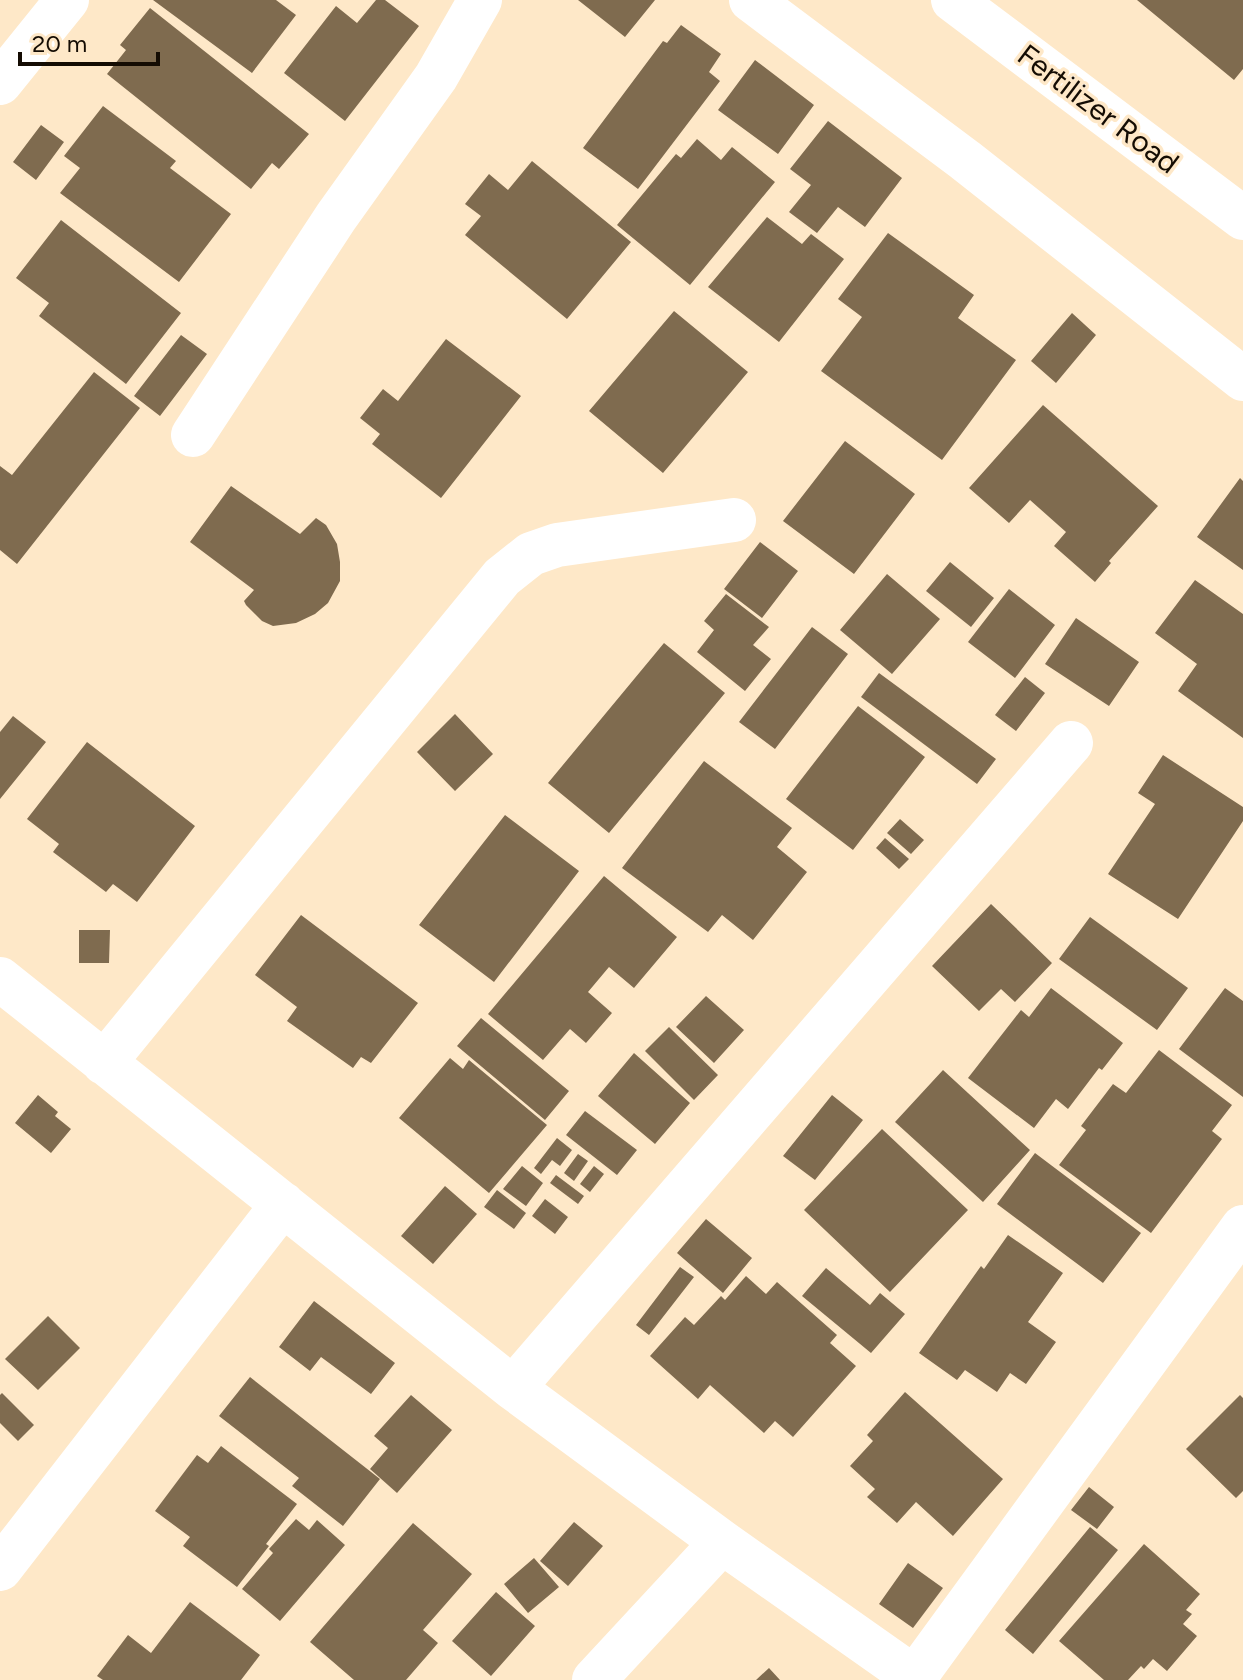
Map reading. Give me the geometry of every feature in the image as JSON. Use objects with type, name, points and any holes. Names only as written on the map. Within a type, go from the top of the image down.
[{"type":"street","points":[[0,83],[67,0]]},
{"type":"street","points":[[193,435],[336,217],[436,77],[480,0]]},
{"type":"street","points":[[751,0],[965,160],[1243,379]]},
{"type":"street","name":"Fertilizer Road","points":[[953,0],[1243,218]]},
{"type":"street","points":[[104,1063],[502,577],[531,554],[557,545],[734,520]]},
{"type":"street","points":[[513,1388],[1071,743]]},
{"type":"street","points":[[0,979],[513,1388],[722,1542],[916,1679],[1243,1227]]},
{"type":"street","points":[[0,1569],[283,1204]]},
{"type":"street","points":[[594,1680],[722,1542]]},
{"type":"building","points":[[153,0],[276,0],[296,15],[252,73]]},
{"type":"building","points":[[376,0],[385,0],[419,26],[345,121],[284,73],[336,6],[357,23]]},
{"type":"building","points":[[578,0],[655,0],[625,37]]},
{"type":"building","points":[[1137,0],[1243,0],[1243,69],[1234,80]]},
{"type":"building","points":[[150,8],[309,134],[279,169],[272,163],[251,189],[107,74],[126,50],[120,45]]},
{"type":"building","points":[[681,25],[721,54],[709,72],[720,81],[638,189],[583,148],[663,41],[667,43]]},
{"type":"building","points":[[755,60],[814,105],[778,154],[718,110]]},
{"type":"building","points":[[103,106],[176,161],[170,168],[231,214],[179,282],[60,193],[80,168],[64,156]]},
{"type":"building","points":[[828,121],[902,178],[865,227],[838,207],[817,233],[789,212],[811,185],[790,169]]},
{"type":"building","points":[[41,125],[64,142],[36,180],[13,162]]},
{"type":"building","points":[[697,139],[721,160],[732,147],[775,182],[690,285],[617,225],[676,154],[681,158]]},
{"type":"building","points":[[532,161],[631,242],[567,319],[465,235],[481,216],[465,204],[489,174],[508,190]]},
{"type":"building","points":[[767,217],[802,244],[811,234],[844,259],[779,342],[708,287]]},
{"type":"building","points":[[61,220],[181,313],[126,384],[39,316],[49,303],[16,278]]},
{"type":"building","points":[[888,233],[974,295],[958,318],[1016,360],[942,460],[821,371],[862,317],[838,299]]},
{"type":"building","points":[[674,311],[748,372],[663,473],[589,411]]},
{"type":"building","points":[[1072,313],[1096,335],[1056,383],[1031,361]]},
{"type":"building","points":[[181,335],[207,354],[160,416],[134,396]]},
{"type":"building","points":[[446,339],[521,396],[441,498],[372,444],[380,434],[360,418],[383,389],[398,401]]},
{"type":"building","points":[[94,372],[140,408],[17,564],[0,550],[0,466],[12,475]]},
{"type":"building","points":[[1043,405],[1158,506],[1109,561],[1111,563],[1095,582],[1054,546],[1066,532],[1030,500],[1009,523],[969,488]]},
{"type":"building","points":[[845,441],[915,494],[854,574],[783,521]]},
{"type":"building","points":[[1240,478],[1243,481],[1243,570],[1197,537]]},
{"type":"building","points":[[231,486],[300,534],[316,518],[326,525],[337,544],[340,581],[328,603],[315,614],[296,623],[273,626],[262,621],[244,601],[254,590],[190,542]]},
{"type":"building","points":[[760,542],[798,571],[762,618],[724,589]]},
{"type":"building","points":[[950,562],[994,598],[971,627],[926,591]]},
{"type":"building","points":[[887,574],[940,619],[892,674],[840,630]]},
{"type":"building","points":[[1195,580],[1243,614],[1243,738],[1178,691],[1197,664],[1155,633]]},
{"type":"building","points":[[1009,589],[1055,625],[1015,678],[968,642]]},
{"type":"building","points":[[726,594],[769,627],[753,645],[771,659],[745,691],[697,652],[714,630],[704,621]]},
{"type":"building","points":[[1076,618],[1139,662],[1109,706],[1045,664]]},
{"type":"building","points":[[812,627],[848,654],[775,749],[739,722]]},
{"type":"building","points":[[664,643],[725,693],[609,833],[548,783]]},
{"type":"building","points":[[879,673],[996,759],[977,784],[861,697]]},
{"type":"building","points":[[1025,677],[1045,693],[1016,731],[995,715]]},
{"type":"building","points":[[858,706],[925,757],[853,850],[786,799]]},
{"type":"building","points":[[455,714],[493,754],[455,791],[417,752]]},
{"type":"building","points":[[13,716],[46,742],[0,799],[0,732]]},
{"type":"building","points":[[87,742],[195,826],[137,902],[113,884],[106,892],[53,852],[59,844],[27,819]]},
{"type":"building","points":[[1163,755],[1243,807],[1243,821],[1178,919],[1108,874],[1155,804],[1138,793]]},
{"type":"building","points":[[704,761],[792,828],[777,847],[807,872],[753,940],[722,915],[708,932],[622,868]]},
{"type":"building","points":[[505,815],[579,871],[494,982],[419,925]]},
{"type":"building","points":[[900,819],[924,840],[911,854],[887,833]]},
{"type":"building","points":[[885,838],[909,859],[899,869],[876,848]]},
{"type":"building","points":[[604,876],[677,937],[634,988],[609,967],[588,992],[612,1013],[586,1043],[570,1029],[543,1060],[488,1014]]},
{"type":"building","points":[[991,904],[1052,963],[1015,1002],[1001,989],[979,1011],[932,966]]},
{"type":"building","points":[[301,915],[418,1003],[371,1063],[361,1057],[353,1068],[287,1021],[297,1007],[255,975]]},
{"type":"building","points":[[1090,917],[1188,988],[1157,1030],[1059,959]]},
{"type":"building","points":[[79,930],[110,930],[109,963],[79,963]]},
{"type":"building","points":[[1051,988],[1123,1043],[1102,1070],[1099,1068],[1068,1109],[1056,1099],[1034,1128],[968,1078],[1021,1010],[1029,1017]]},
{"type":"building","points":[[1225,988],[1243,1001],[1243,1097],[1179,1049]]},
{"type":"building","points":[[706,996],[744,1030],[714,1063],[676,1027]]},
{"type":"building","points":[[481,1018],[569,1091],[545,1120],[457,1046]]},
{"type":"building","points":[[669,1027],[718,1075],[694,1100],[645,1051]]},
{"type":"building","points":[[1159,1050],[1232,1105],[1212,1131],[1222,1139],[1151,1233],[1059,1165],[1086,1130],[1081,1126],[1113,1084],[1126,1093]]},
{"type":"building","points":[[634,1053],[690,1103],[655,1144],[598,1096]]},
{"type":"building","points":[[450,1058],[463,1069],[469,1060],[547,1125],[489,1193],[399,1118]]},
{"type":"building","points":[[943,1070],[1030,1150],[983,1202],[895,1122]]},
{"type":"building","points":[[38,1095],[58,1112],[55,1116],[71,1129],[51,1153],[15,1123]]},
{"type":"building","points":[[832,1095],[863,1120],[815,1180],[783,1156]]},
{"type":"building","points":[[585,1111],[637,1150],[617,1175],[566,1135]]},
{"type":"building","points":[[882,1129],[968,1210],[890,1292],[804,1210]]},
{"type":"building","points":[[557,1138],[572,1150],[560,1166],[552,1160],[541,1174],[534,1168]]},
{"type":"building","points":[[1035,1153],[1141,1233],[1103,1283],[997,1204]]},
{"type":"building","points":[[578,1154],[588,1161],[574,1181],[564,1173]]},
{"type":"building","points":[[522,1166],[543,1183],[526,1206],[503,1189]]},
{"type":"building","points":[[594,1166],[604,1174],[590,1192],[580,1184]]},
{"type":"building","points":[[556,1175],[584,1196],[578,1204],[550,1183]]},
{"type":"building","points":[[445,1186],[477,1214],[433,1264],[401,1236]]},
{"type":"building","points":[[497,1190],[526,1213],[514,1229],[484,1207]]},
{"type":"building","points":[[545,1199],[568,1217],[555,1234],[532,1216]]},
{"type":"building","points":[[706,1219],[752,1258],[723,1293],[677,1253]]},
{"type":"building","points":[[1008,1235],[1063,1273],[1028,1322],[1056,1342],[1026,1384],[1010,1373],[997,1392],[965,1370],[957,1380],[919,1353],[981,1266],[984,1269]]},
{"type":"building","points":[[680,1267],[694,1277],[649,1335],[636,1325]]},
{"type":"building","points":[[826,1268],[870,1305],[880,1293],[905,1314],[871,1353],[802,1296]]},
{"type":"building","points":[[746,1276],[766,1294],[777,1282],[837,1335],[830,1343],[856,1366],[793,1437],[775,1421],[764,1433],[710,1385],[698,1399],[650,1356],[685,1317],[694,1325],[721,1296],[725,1300]]},
{"type":"building","points":[[314,1301],[395,1363],[371,1394],[321,1357],[310,1371],[279,1347]]},
{"type":"building","points":[[48,1316],[80,1348],[38,1390],[5,1359]]},
{"type":"building","points":[[250,1377],[380,1479],[343,1526],[292,1486],[299,1478],[219,1416]]},
{"type":"building","points":[[905,1392],[1003,1479],[953,1536],[916,1502],[897,1523],[867,1497],[875,1489],[850,1466],[873,1441],[867,1435]]},
{"type":"building","points":[[2,1393],[34,1425],[18,1441],[0,1423]]},
{"type":"building","points":[[411,1395],[452,1430],[397,1493],[370,1469],[388,1448],[374,1436]]},
{"type":"building","points":[[1240,1395],[1243,1398],[1243,1491],[1236,1498],[1186,1449]]},
{"type":"building","points":[[221,1446],[297,1504],[237,1587],[183,1546],[190,1537],[155,1511],[197,1455],[208,1463]]},
{"type":"building","points":[[1089,1487],[1114,1507],[1097,1529],[1071,1510]]},
{"type":"building","points":[[296,1519],[309,1530],[317,1520],[345,1545],[280,1621],[242,1589],[273,1553],[269,1549]]},
{"type":"building","points":[[574,1522],[603,1546],[568,1586],[540,1561]]},
{"type":"building","points":[[413,1523],[472,1574],[423,1630],[438,1643],[406,1680],[354,1680],[310,1642]]},
{"type":"building","points":[[1090,1527],[1118,1550],[1033,1654],[1005,1630]]},
{"type":"building","points":[[1144,1544],[1200,1594],[1186,1610],[1192,1614],[1183,1624],[1197,1636],[1167,1671],[1153,1659],[1128,1680],[1104,1680],[1059,1641]]},
{"type":"building","points":[[534,1558],[559,1587],[528,1613],[504,1584]]},
{"type":"building","points":[[908,1563],[943,1588],[913,1628],[879,1604]]},
{"type":"building","points":[[496,1592],[535,1626],[491,1676],[452,1641]]},
{"type":"building","points":[[190,1602],[260,1655],[241,1680],[103,1680],[97,1676],[128,1635],[151,1653]]},
{"type":"building","points":[[769,1668],[780,1680],[756,1680]]}]
